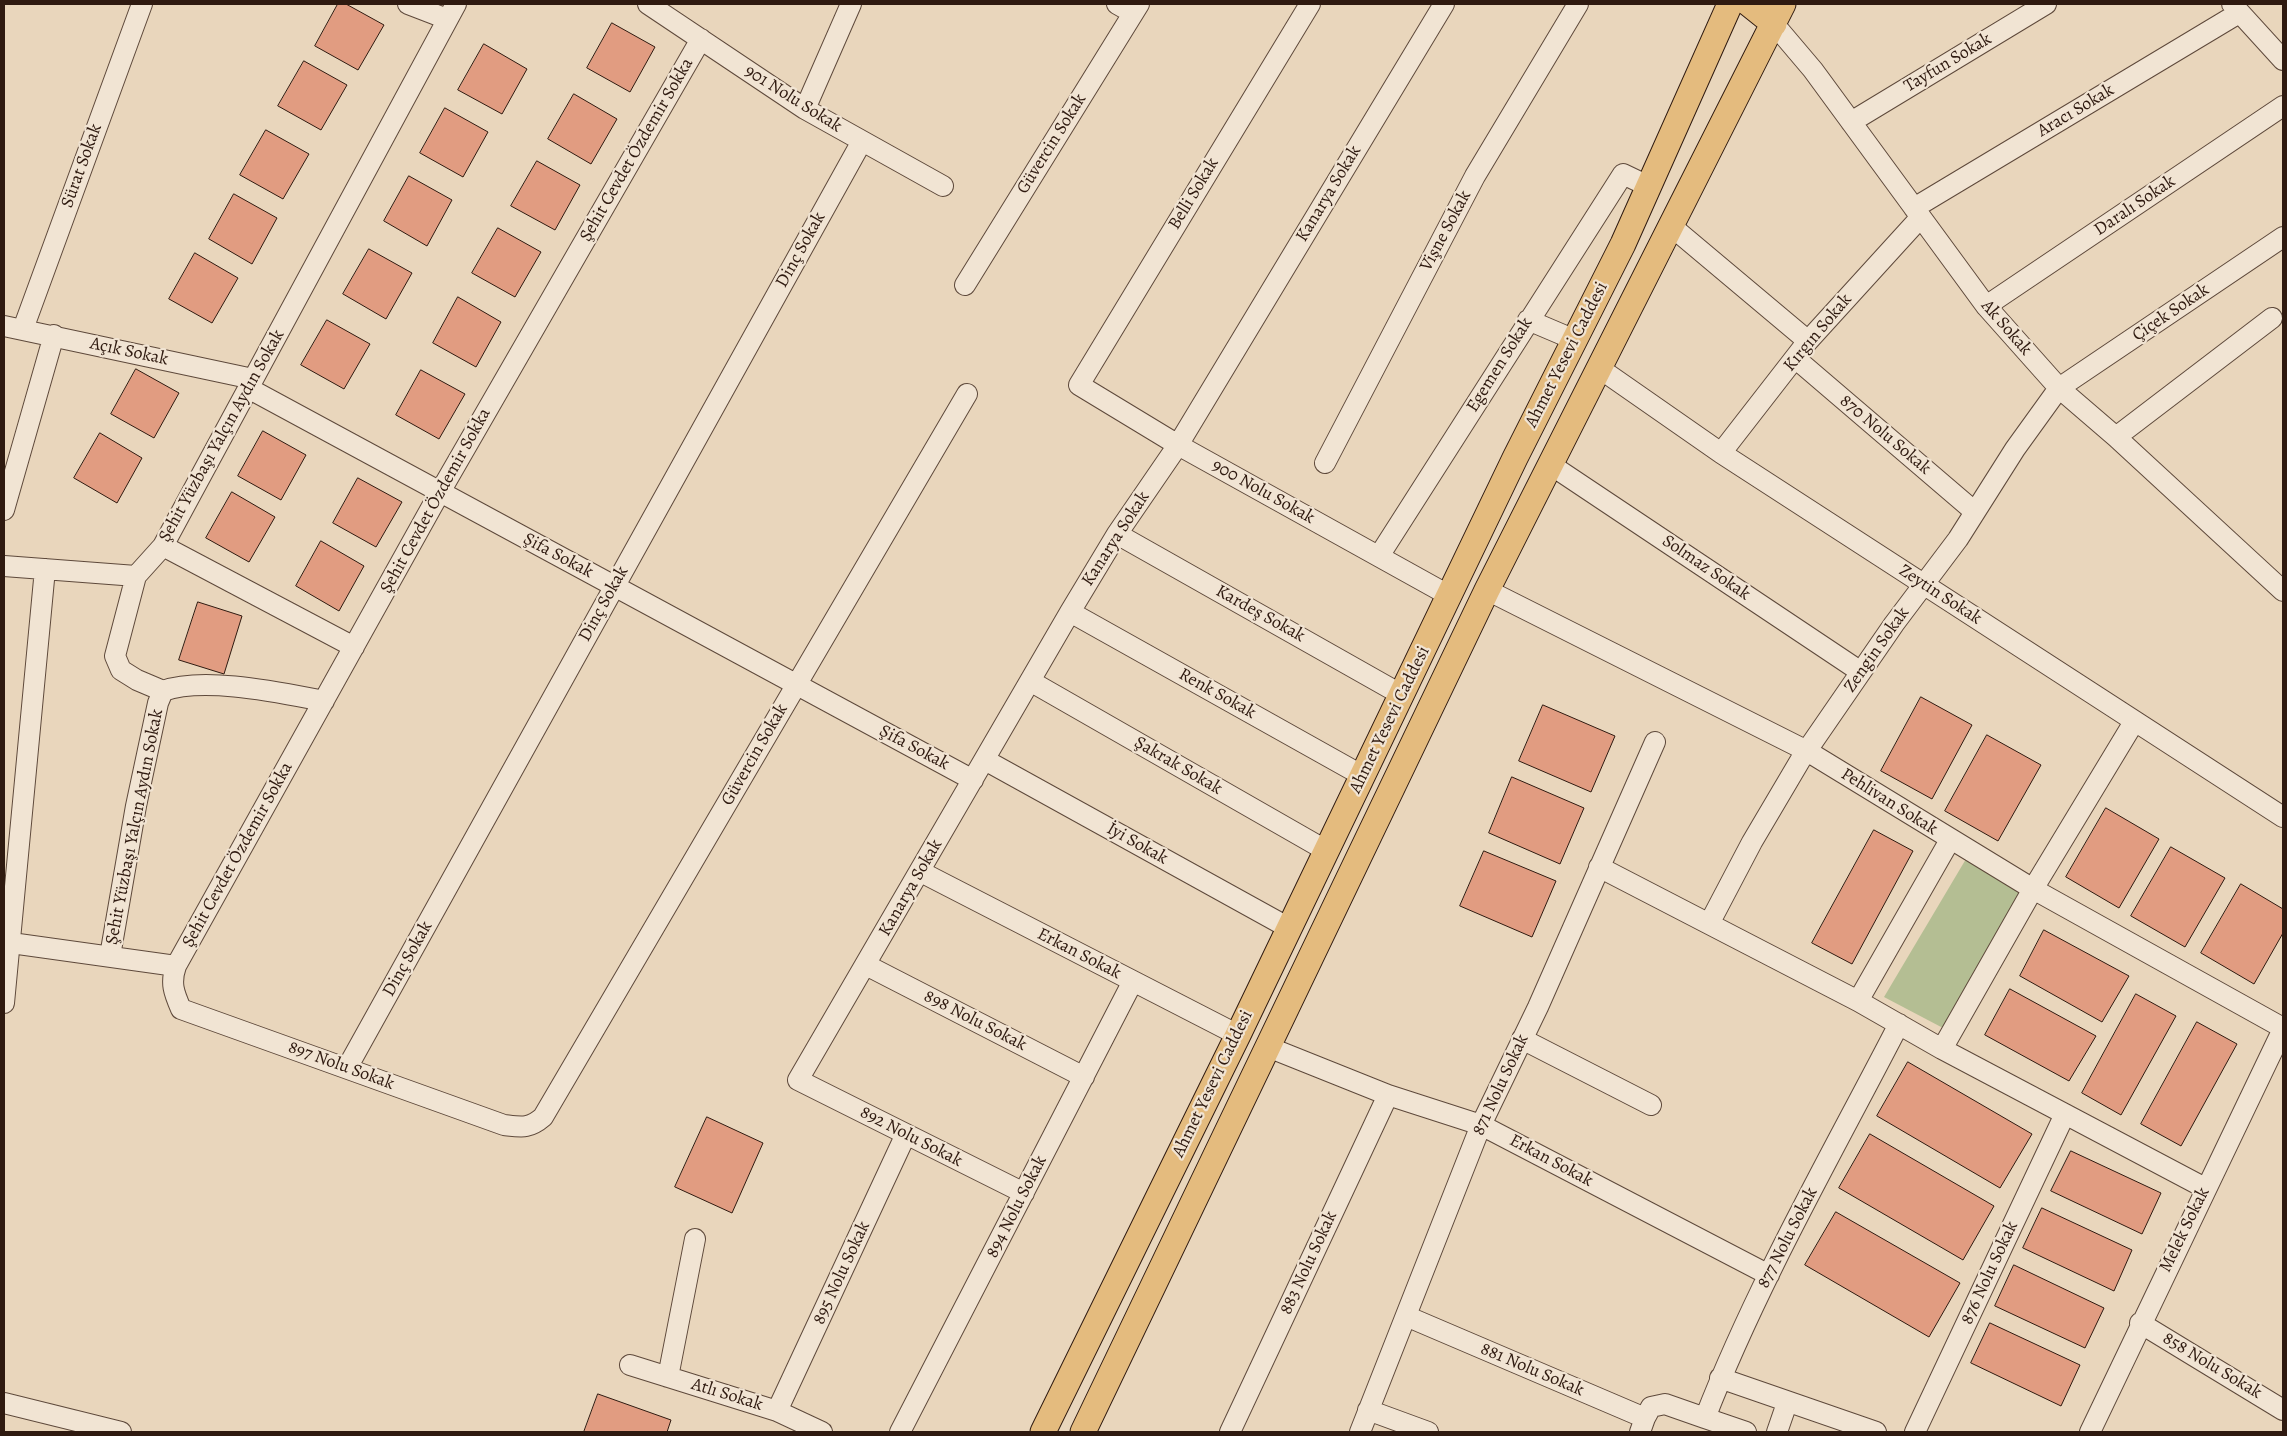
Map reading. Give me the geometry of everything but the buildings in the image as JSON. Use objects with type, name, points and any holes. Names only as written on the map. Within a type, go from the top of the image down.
[{"type":"main road","name":"Ahmet Yesevi Caddesi","points":[[1043,1432],[1238,1035],[1516,458],[1623,244],[1730,4]]},
{"type":"main road","points":[[1749,4],[1778,14]]},
{"type":"main road","name":"Ahmet Yesevi Caddesi","points":[[1082,1432],[1487,590],[1552,465],[1778,14]]},
{"type":"street","name":"Sürat Sokak","points":[[13,328],[142,4]]},
{"type":"street","points":[[408,4],[452,12]]},
{"type":"street","name":"901 Nolu Sokak","points":[[648,4],[805,109],[943,186]]},
{"type":"street","points":[[805,109],[851,4]]},
{"type":"street","name":"Belli Sokak","points":[[1079,385],[1310,4]]},
{"type":"street","name":"Kanarya Sokak","points":[[798,1080],[921,872],[1070,612],[1117,534],[1178,445],[1444,4]]},
{"type":"street","name":"Vişne Sokak","points":[[1325,463],[1475,176],[1578,4]]},
{"type":"street","name":"Tayfun Sokak","points":[[1851,122],[2046,4]]},
{"type":"street","name":"Güvercin Sokak","points":[[966,284],[1130,7]]},
{"type":"street","points":[[2235,8],[2283,60]]},
{"type":"street","name":"Aracı Sokak","points":[[1917,213],[2235,8]]},
{"type":"street","name":"Şehit Yüzbaşı Yalçın Aydın Sokak","points":[[110,956],[136,806],[158,703],[163,691],[137,680],[121,670],[115,656],[136,576],[163,546],[452,12]]},
{"type":"street","name":"Ak Sokak","points":[[1778,14],[1812,70],[1986,306],[2059,388],[2116,437],[2283,591]]},
{"type":"street","name":"Şehit Cevdet Özdemir Sokka","points":[[176,966],[440,492],[701,39]]},
{"type":"street","name":"Daralı Sokak","points":[[1986,306],[2283,106]]},
{"type":"street","name":"Dinç Sokak","points":[[347,1068],[862,141]]},
{"type":"street","name":"Egemen Sokak","points":[[1379,556],[1623,174],[1648,186]]},
{"type":"street","name":"Kırgın Sokak","points":[[1721,453],[1808,341],[1917,213]]},
{"type":"street","points":[[1671,226],[1808,341]]},
{"type":"street","name":"Çiçek Sokak","points":[[2059,388],[2283,237]]},
{"type":"street","points":[[2116,437],[2280,319]]},
{"type":"street","points":[[1528,320],[1575,340]]},
{"type":"street","name":"Açık Sokak","points":[[13,328],[54,335],[251,384]]},
{"type":"street","points":[[4,510],[54,335]]},
{"type":"street","name":"870 Nolu Sokak","points":[[1795,358],[1975,512]]},
{"type":"street","name":"Zeytin Sokak","points":[[1599,368],[1721,453],[2283,817]]},
{"type":"street","name":"Şifa Sokak","points":[[251,384],[440,492],[973,780]]},
{"type":"street","name":"900 Nolu Sokak","points":[[1079,385],[1178,445],[1450,596]]},
{"type":"street","name":"Zengin Sokak","points":[[1710,922],[1752,842],[1807,751],[1975,512],[2059,388]]},
{"type":"street","name":"Güvercin Sokak","points":[[543,1116],[967,394]]},
{"type":"street","name":"Solmaz Sokak","points":[[1552,465],[1861,672]]},
{"type":"street","name":"Kardeş Sokak","points":[[1117,534],[1402,695]]},
{"type":"street","points":[[163,546],[354,646]]},
{"type":"street","points":[[4,566],[136,576]]},
{"type":"street","points":[[4,1003],[7,942],[45,569]]},
{"type":"street","name":"Pehlivan Sokak","points":[[1487,590],[1807,751],[1950,840],[2283,1029]]},
{"type":"street","name":"Renk Sokak","points":[[1070,612],[1363,776]]},
{"type":"street","name":"Şakrak Sokak","points":[[1030,681],[1327,851]]},
{"type":"street","points":[[163,691],[172,688],[215,686],[289,694],[324,701]]},
{"type":"street","points":[[1942,1049],[2033,888],[2134,722]]},
{"type":"street","name":"871 Nolu Sokak","points":[[1360,1432],[1481,1124],[1522,1040],[1655,742]]},
{"type":"street","name":"İyi Sokak","points":[[985,760],[1289,928]]},
{"type":"street","points":[[1858,1001],[1950,840]]},
{"type":"street","points":[[1599,867],[1710,922],[1858,1001],[1942,1049],[2205,1188]]},
{"type":"street","name":"Erkan Sokak","points":[[921,872],[1238,1035]]},
{"type":"street","points":[[7,942],[176,966]]},
{"type":"street","name":"898 Nolu Sokak","points":[[866,965],[1084,1077]]},
{"type":"street","name":"897 Nolu Sokak","points":[[176,966],[172,978],[174,992],[181,1009],[504,1125],[522,1127],[534,1125],[543,1116]]},
{"type":"street","name":"894 Nolu Sokak","points":[[900,1432],[1133,981]]},
{"type":"street","name":"877 Nolu Sokak","points":[[1705,1418],[1720,1378],[1768,1275],[1899,1024]]},
{"type":"street","name":"Melek Sokak","points":[[2090,1432],[2140,1323],[2283,1029]]},
{"type":"street","points":[[1522,1040],[1652,1105]]},
{"type":"street","name":"Erkan Sokak","points":[[1268,1046],[1388,1095],[1481,1124],[1768,1275]]},
{"type":"street","name":"892 Nolu Sokak","points":[[798,1080],[1024,1193]]},
{"type":"street","name":"883 Nolu Sokak","points":[[1230,1432],[1388,1095]]},
{"type":"street","name":"876 Nolu Sokak","points":[[1915,1432],[2065,1114]]},
{"type":"street","name":"895 Nolu Sokak","points":[[780,1419],[906,1134]]},
{"type":"street","points":[[668,1377],[695,1239]]},
{"type":"street","name":"881 Nolu Sokak","points":[[1406,1316],[1642,1425]]},
{"type":"street","name":"858 Nolu Sokak","points":[[2140,1323],[2283,1410]]},
{"type":"street","name":"Atlı Sokak","points":[[630,1364],[780,1419],[822,1432]]},
{"type":"street","points":[[1720,1378],[1876,1432]]},
{"type":"street","points":[[1777,1432],[1787,1402]]},
{"type":"street","points":[[4,1403],[121,1432]]},
{"type":"street","points":[[1642,1425],[1651,1407],[1665,1404],[1746,1432]]},
{"type":"street","points":[[1368,1410],[1428,1432]]},
{"type":"green space","points":[[1966,859],[2022,892],[1943,1028],[1884,997]]}]
